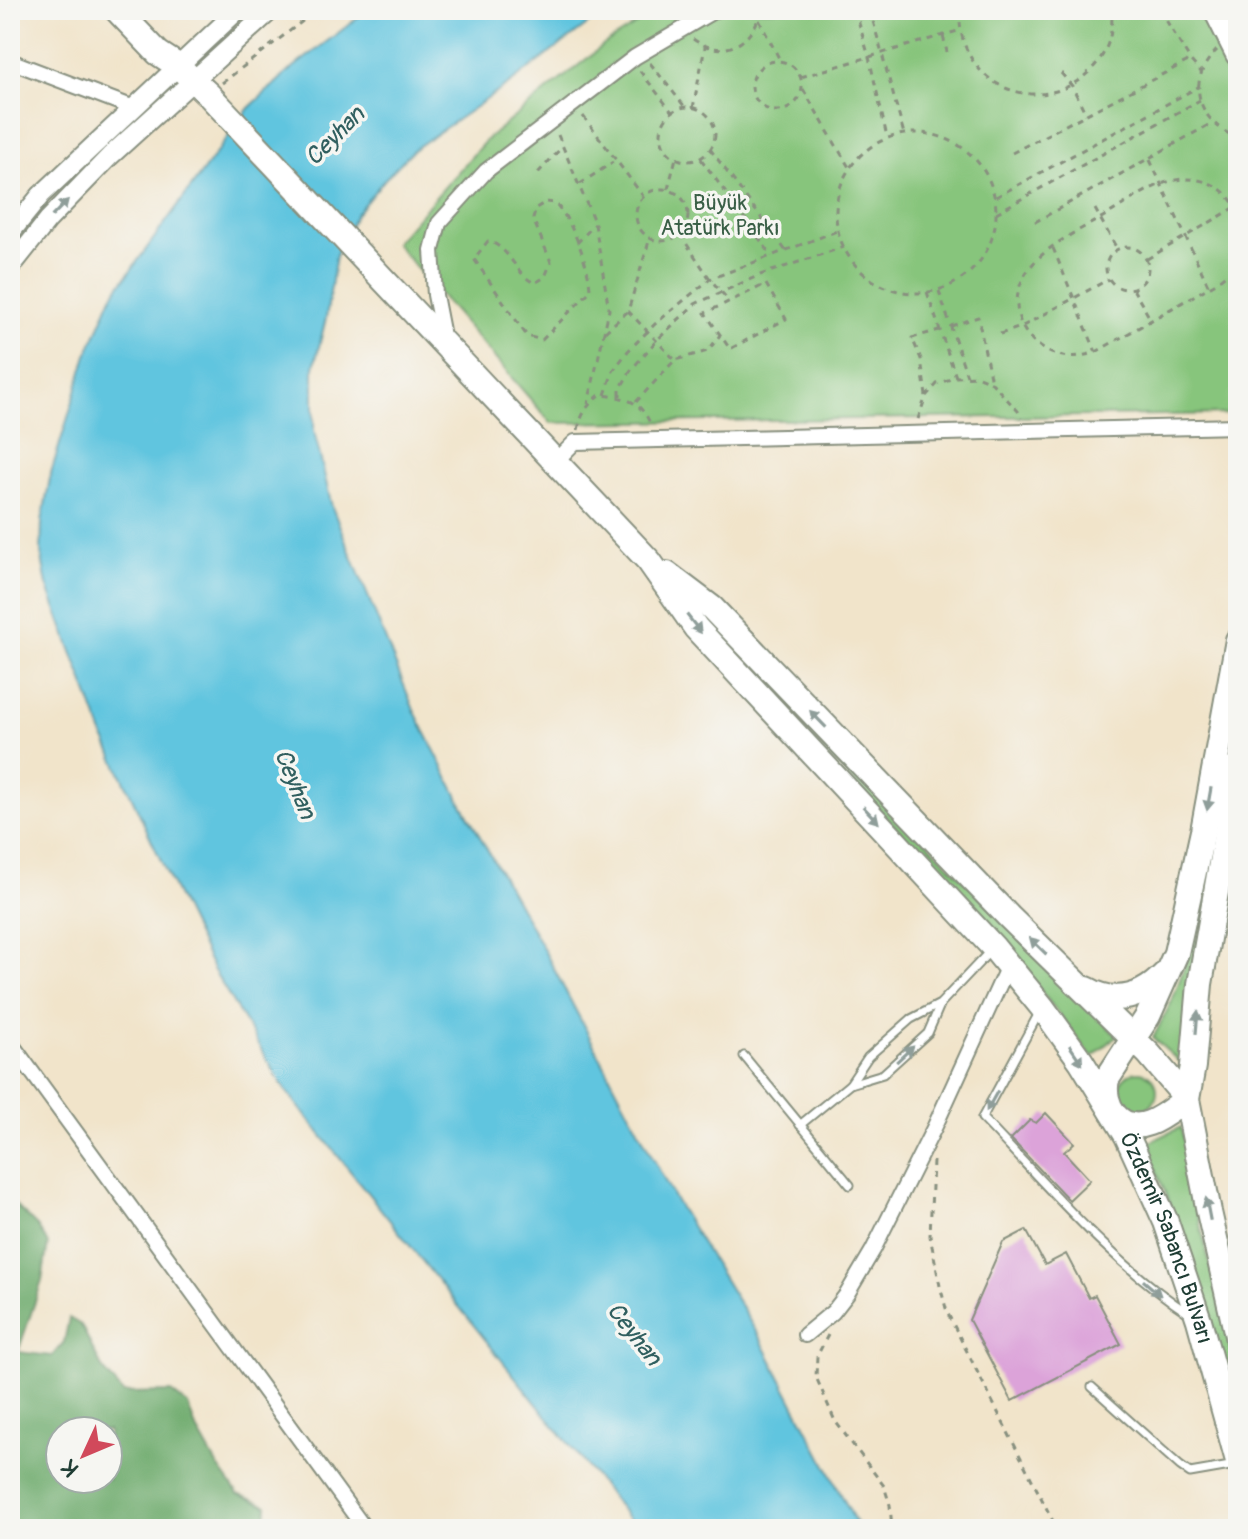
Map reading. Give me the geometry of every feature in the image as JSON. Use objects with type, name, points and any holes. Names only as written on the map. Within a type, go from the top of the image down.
[{"type":"main road","points":[[117,10],[158,53],[194,80]]},
{"type":"main road","points":[[138,10],[194,80],[649,561],[712,608],[1070,979],[1135,1039],[1187,1099]]},
{"type":"main road","points":[[1216,10],[1230,50]]},
{"type":"main road","name":"Özdemir Sabancı Bulvarı","points":[[649,561],[696,628],[1001,957],[1081,1061],[1138,1157],[1166,1222],[1199,1320],[1238,1463]]},
{"type":"main road","points":[[1187,1099],[1148,1124],[1128,1124],[1111,1111],[1105,1090],[1113,1070],[1135,1039],[1170,970],[1187,910],[1238,640]]},
{"type":"main road","points":[[1238,766],[1200,984],[1187,1099],[1238,1340]]},
{"type":"main road","points":[[1070,979],[1095,994],[1121,999],[1151,987],[1170,970]]},
{"type":"street","points":[[10,233],[41,195],[134,108],[194,80],[238,10]]},
{"type":"street","points":[[10,268],[48,220],[110,156],[271,10]]},
{"type":"street","points":[[445,346],[435,295],[432,250],[439,223],[486,171],[574,103],[637,56],[715,10]]},
{"type":"street","points":[[10,61],[134,108]]},
{"type":"street","points":[[556,461],[575,442],[650,438],[1238,426]]},
{"type":"street","points":[[805,1335],[833,1312],[847,1294],[880,1236],[935,1126],[1001,957]]},
{"type":"street","points":[[10,1042],[365,1529]]},
{"type":"lane","points":[[800,1125],[850,1084],[868,1057],[900,1028],[940,1004],[1001,957]]},
{"type":"lane","points":[[850,1084],[883,1074],[928,1033],[940,1004]]},
{"type":"lane","points":[[1042,1007],[982,1118],[1098,1238],[1157,1293],[1199,1320]]},
{"type":"lane","points":[[744,1056],[850,1185]]},
{"type":"lane","points":[[1092,1387],[1190,1473],[1238,1463]]},
{"type":"path","points":[[194,80],[250,60],[317,10]]},
{"type":"path","points":[[683,28],[705,47],[721,49],[740,44],[754,31],[761,10]]},
{"type":"path","points":[[855,10],[887,137]]},
{"type":"path","points":[[870,10],[904,134]]},
{"type":"path","points":[[960,10],[963,44],[973,62],[990,80],[1009,90],[1031,95],[1050,94],[1072,86],[1087,75],[1110,40],[1111,10]]},
{"type":"path","points":[[1160,10],[1190,60],[1201,72]]},
{"type":"path","points":[[758,19],[781,62]]},
{"type":"path","points":[[801,77],[961,30]]},
{"type":"path","points":[[943,35],[947,52]]},
{"type":"path","points":[[693,108],[705,47]]},
{"type":"path","points":[[1230,50],[1207,61],[1201,72],[1200,100],[1212,123],[1238,138]]},
{"type":"path","points":[[637,56],[685,107]]},
{"type":"path","points":[[637,56],[672,112]]},
{"type":"path","points":[[1012,153],[1190,60]]},
{"type":"path","points":[[774,61],[796,69],[801,77],[800,97],[783,111],[768,110],[758,102],[752,88],[760,68],[774,61]]},
{"type":"path","points":[[1061,73],[1072,86],[1086,114]]},
{"type":"path","points":[[995,198],[1200,86]]},
{"type":"path","points":[[802,88],[850,169]]},
{"type":"path","points":[[996,213],[1200,100]]},
{"type":"path","points":[[574,103],[643,196]]},
{"type":"path","points":[[685,107],[693,108],[707,115],[715,137],[710,149],[700,158],[686,161],[676,158],[662,144],[661,131],[664,120],[672,112],[685,107]]},
{"type":"path","points":[[553,121],[595,224],[609,310],[588,404],[580,418],[575,442]]},
{"type":"path","points":[[1035,222],[1212,123]]},
{"type":"path","points":[[928,133],[956,143],[972,156],[990,181],[995,198],[994,233],[985,256],[971,273],[939,291],[906,293],[883,287],[863,274],[848,256],[838,231],[835,206],[843,178],[862,153],[887,137],[904,134],[928,133]]},
{"type":"path","points":[[538,173],[562,147]]},
{"type":"path","points":[[710,149],[786,251]]},
{"type":"path","points":[[668,189],[676,158]]},
{"type":"path","points":[[700,158],[772,256]]},
{"type":"path","points":[[1149,158],[1209,287]]},
{"type":"path","points":[[580,184],[615,160]]},
{"type":"path","points":[[1238,213],[1234,202],[1218,187],[1204,181],[1186,179],[1161,184],[1053,247],[1033,262],[1022,277],[1018,291],[1017,310],[1021,327],[1043,349],[1058,356],[1080,357],[1096,352],[1209,287],[1230,271],[1238,256]]},
{"type":"path","points":[[656,189],[668,189],[683,199],[688,212],[687,224],[680,234],[663,241],[650,238],[641,230],[636,218],[637,205],[643,196],[656,189]]},
{"type":"path","points":[[546,202],[555,203],[565,214],[577,243],[590,277],[590,291],[542,340],[527,336],[474,259],[488,241],[506,252],[527,279],[535,283],[545,277],[551,262],[533,219],[536,208],[546,202]]},
{"type":"path","points":[[1147,259],[1236,207]]},
{"type":"path","points":[[1095,209],[1117,249]]},
{"type":"path","points":[[577,243],[595,224]]},
{"type":"path","points":[[605,395],[613,371],[646,332],[710,279],[838,231]]},
{"type":"path","points":[[680,234],[729,301]]},
{"type":"path","points":[[605,332],[628,311],[650,238]]},
{"type":"path","points":[[620,396],[620,389],[631,370],[695,304],[760,275],[844,247]]},
{"type":"path","points":[[1053,247],[1096,352]]},
{"type":"path","points":[[1134,247],[1147,259],[1149,270],[1145,280],[1133,289],[1122,288],[1109,279],[1106,263],[1117,249],[1134,247]]},
{"type":"path","points":[[1000,334],[1021,327],[1109,279]]},
{"type":"path","points":[[766,284],[786,319],[730,349],[705,313],[729,301],[766,284]]},
{"type":"path","points":[[1133,289],[1151,320]]},
{"type":"path","points":[[939,291],[967,376]]},
{"type":"path","points":[[927,292],[956,377]]},
{"type":"path","points":[[628,311],[675,360]]},
{"type":"path","points":[[951,326],[978,317],[991,382]]},
{"type":"path","points":[[926,396],[921,359],[912,338],[940,330]]},
{"type":"path","points":[[636,402],[675,360],[708,351],[720,335]]},
{"type":"path","points":[[913,432],[926,396],[937,384],[967,376],[991,382],[1018,411],[1025,430]]},
{"type":"path","points":[[588,404],[600,395],[620,396],[636,402],[646,412],[652,426],[650,438]]},
{"type":"path","points":[[934,1155],[930,1236],[947,1312],[1057,1529]]},
{"type":"path","points":[[833,1312],[831,1326],[817,1356],[816,1377],[835,1421],[884,1486],[890,1505],[892,1529]]},
{"type":"green space","name":"Büyük Atatürk Parkı","points":[[659,10],[1198,10],[1238,88],[1238,414],[551,423],[395,243],[487,139],[605,44]]},
{"type":"green space","points":[[697,608],[1117,1036],[1092,1057],[992,928],[692,613]]},
{"type":"green space","points":[[1198,929],[1185,1067],[1153,1038],[1172,1001]]},
{"type":"green space","points":[[1138,1072],[1151,1078],[1157,1091],[1151,1104],[1138,1110],[1125,1104],[1119,1091],[1125,1078]]},
{"type":"green space","points":[[1181,1127],[1198,1216],[1238,1380],[1238,1406],[1185,1243],[1146,1144]]},
{"type":"green space","points":[[10,1200],[38,1227],[48,1244],[42,1281],[18,1352],[52,1356],[64,1342],[69,1318],[81,1325],[102,1368],[123,1393],[171,1392],[188,1405],[195,1426],[238,1494],[267,1505],[266,1529],[10,1529]]},
{"type":"water","name":"Ceyhan","points":[[368,10],[607,10],[509,84],[413,150],[356,214],[336,255],[314,367],[314,431],[332,507],[414,710],[674,1198],[760,1338],[859,1529],[637,1529],[286,1091],[213,969],[175,891],[104,737],[47,585],[41,553],[42,521],[51,473],[87,355],[112,296],[249,108],[290,70]]},
{"type":"building","points":[[1046,1113],[1074,1143],[1064,1152],[1090,1180],[1069,1200],[1011,1139],[1030,1120],[1036,1123]]},
{"type":"building","points":[[1026,1230],[1045,1265],[1066,1254],[1089,1298],[1095,1295],[1121,1344],[1012,1401],[969,1320],[1003,1242]]}]
